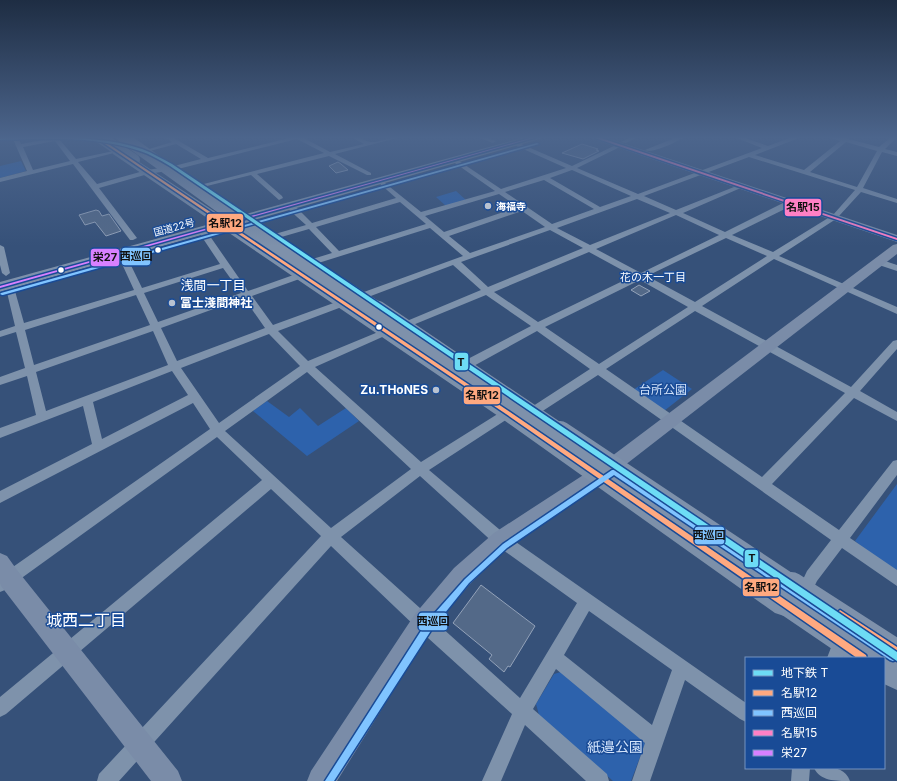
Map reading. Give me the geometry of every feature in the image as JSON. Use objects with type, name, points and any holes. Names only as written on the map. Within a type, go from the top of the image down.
[{"type":"highway","points":[[158,173],[341,286],[744,556],[897,655]]},
{"type":"highway","points":[[163,173],[224,214]]},
{"type":"highway","points":[[163,173],[871,657]]},
{"type":"highway","points":[[168,173],[224,214]]},
{"type":"highway","name":"国道22号","points":[[374,178],[387,173]]},
{"type":"highway","name":"国道22号","points":[[4,279],[133,238],[224,214],[285,202],[394,173]]},
{"type":"highway","name":"国道22号","points":[[4,279],[121,253],[202,231],[224,214]]},
{"type":"highway","points":[[885,667],[897,675]]},
{"type":"main road","points":[[150,173],[271,238],[342,302],[508,414],[606,470],[805,590],[897,650]]},
{"type":"main road","points":[[182,173],[199,186],[224,214],[306,269],[359,296],[405,325],[534,411],[606,470],[838,651],[859,657]]},
{"type":"main road","points":[[885,673],[897,681]]},
{"type":"street","points":[[0,180],[25,173]]},
{"type":"street","points":[[84,173],[133,238]]},
{"type":"street","points":[[95,187],[142,173]]},
{"type":"street","points":[[199,186],[250,173]]},
{"type":"street","points":[[253,173],[311,226],[337,254]]},
{"type":"street","points":[[366,173],[401,199],[469,257]]},
{"type":"street","points":[[473,173],[552,228],[897,418]]},
{"type":"street","points":[[420,215],[500,192],[555,173]]},
{"type":"street","points":[[585,173],[897,311]]},
{"type":"street","points":[[0,433],[342,302],[701,173]]},
{"type":"street","points":[[709,173],[790,203],[897,234]]},
{"type":"street","points":[[709,173],[897,239]]},
{"type":"street","points":[[805,173],[897,201]]},
{"type":"street","points":[[534,411],[834,216],[859,190],[868,173]]},
{"type":"street","points":[[544,177],[600,210]]},
{"type":"street","points":[[405,325],[741,186]]},
{"type":"street","points":[[271,238],[401,199]]},
{"type":"street","points":[[466,365],[537,327],[790,203]]},
{"type":"street","points":[[443,235],[523,208]]},
{"type":"street","points":[[0,381],[247,295],[337,254],[432,225]]},
{"type":"street","points":[[202,231],[270,329],[307,366],[420,469],[501,540],[745,711]]},
{"type":"street","points":[[0,248],[4,279],[20,328],[42,416]]},
{"type":"street","points":[[321,781],[423,622],[462,576],[501,540],[606,470],[897,248]]},
{"type":"street","points":[[121,253],[174,366],[217,430],[423,622],[600,781]]},
{"type":"street","points":[[455,262],[487,291],[537,327],[897,578]]},
{"type":"street","points":[[879,262],[897,268]]},
{"type":"street","points":[[0,334],[225,265]]},
{"type":"street","points":[[168,781],[67,652],[3,575],[217,430],[307,366],[386,332]]},
{"type":"street","points":[[763,485],[897,344]]},
{"type":"street","points":[[0,497],[194,397]]},
{"type":"street","points":[[87,399],[98,446]]},
{"type":"street","points":[[106,781],[331,536],[420,469],[508,414]]},
{"type":"street","points":[[805,590],[812,576],[897,465]]},
{"type":"street","points":[[0,708],[271,481]]},
{"type":"street","points":[[491,781],[522,711],[588,601]]},
{"type":"street","points":[[554,657],[656,740]]},
{"type":"street","points":[[641,781],[681,667]]},
{"type":"street","points":[[800,781],[801,769]]},
{"type":"street","points":[[825,769],[841,781]]},
{"type":"green space","points":[[0,173],[17,173],[0,178]]},
{"type":"green space","points":[[456,191],[466,200],[446,206],[436,197]]},
{"type":"green space","name":"台所公園","points":[[663,370],[692,389],[664,411],[633,390]]},
{"type":"green space","points":[[267,401],[289,417],[300,408],[318,426],[346,408],[359,421],[307,456],[253,411]]},
{"type":"green space","points":[[897,484],[897,575],[855,541]]},
{"type":"green space","name":"紙邉公園","points":[[564,671],[642,735],[645,744],[631,781],[613,781],[539,715],[536,704],[554,674]]},
{"type":"building","points":[[96,210],[99,211],[102,216],[109,214],[121,231],[106,236],[95,222],[85,225],[79,215]]},
{"type":"building","points":[[639,285],[650,291],[641,296],[631,290]]},
{"type":"building","points":[[481,585],[535,626],[510,667],[508,666],[504,672],[489,659],[492,655],[453,623]]},
{"type":"metro line","name":"T","points":[[183,173],[897,657]]},
{"type":"transit line","name":"名駅12","points":[[151,173],[508,413],[862,657]]},
{"type":"transit line","name":"栄27","points":[[0,287],[406,173]]},
{"type":"transit line","name":"西巡回","points":[[2,294],[433,173]]},
{"type":"transit line","name":"名駅15","points":[[704,173],[897,239]]},
{"type":"transit line","name":"西巡回","points":[[329,781],[429,626],[467,581],[505,546],[614,472],[893,657]]},
{"type":"transit line","name":"名駅12","points":[[840,614],[897,651]]},
{"type":"place","name":"海福寺","points":[[488,206]]},
{"type":"place","name":"冨士淺間神社","points":[[172,303]]},
{"type":"place","name":"Zu.THoNES","points":[[436,390]]},
{"type":"district","name":"花の木一丁目","points":[[653,277]]},
{"type":"district","name":"浅間一丁目","points":[[213,285]]},
{"type":"district","name":"城西二丁目","points":[[86,620]]}]
